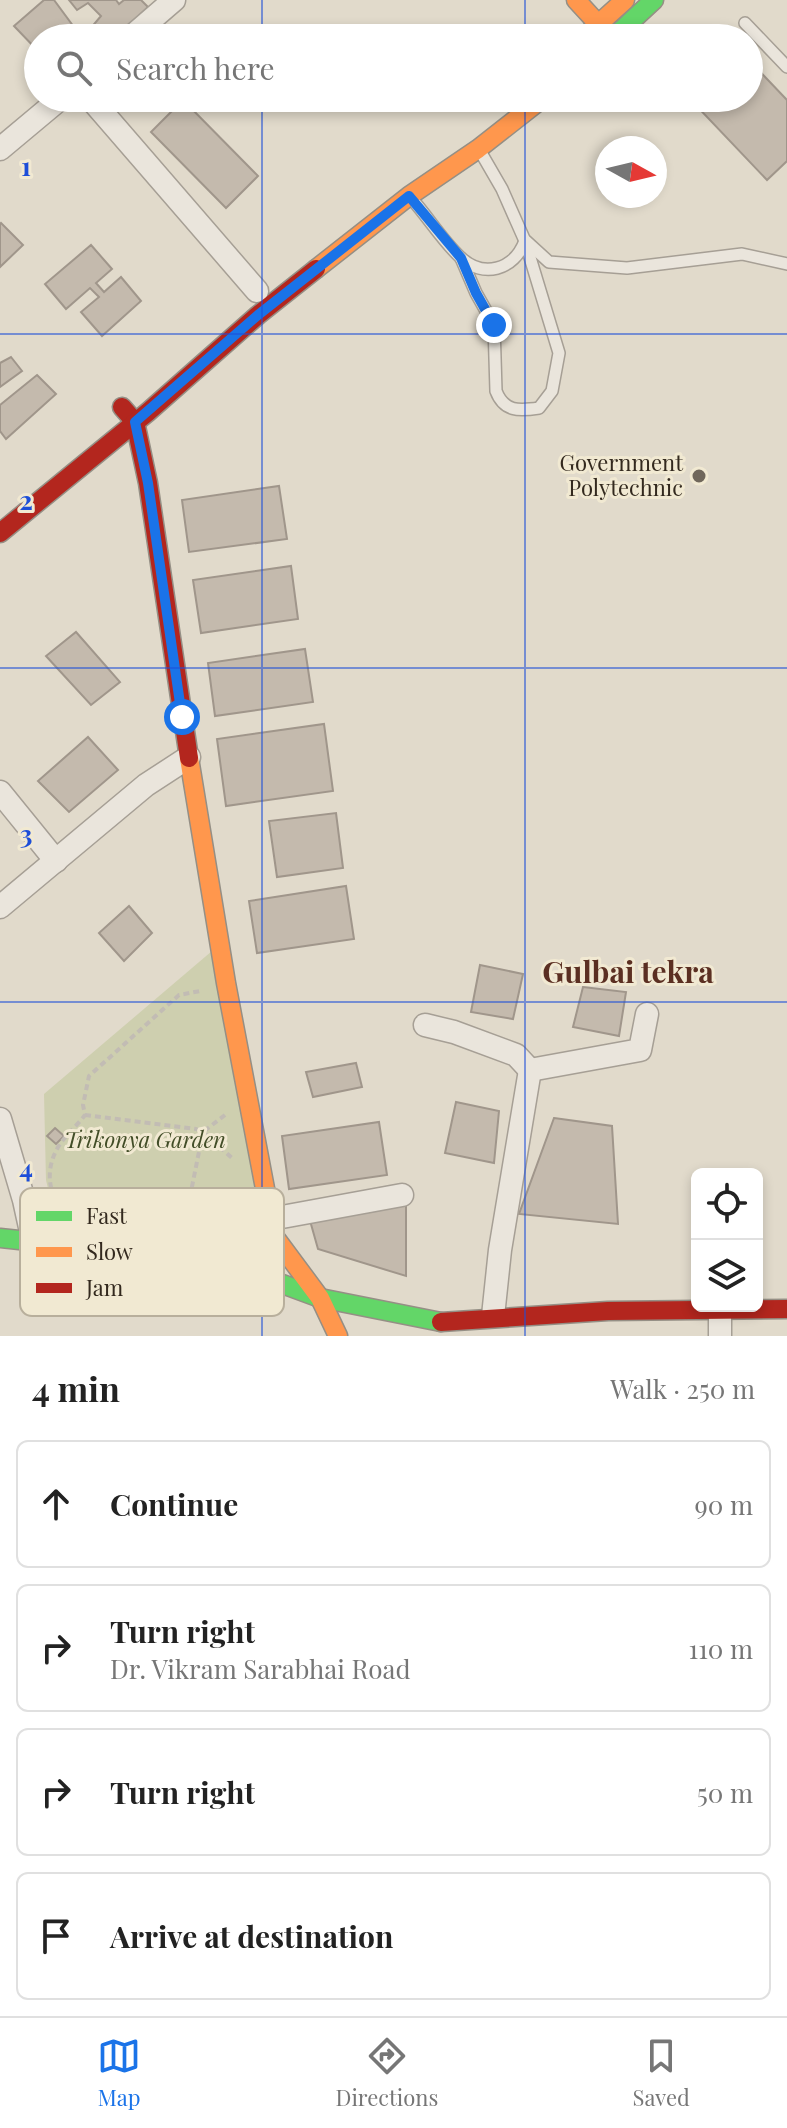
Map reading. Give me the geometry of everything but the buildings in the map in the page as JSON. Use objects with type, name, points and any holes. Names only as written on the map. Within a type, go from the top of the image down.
[{"type":"street","points":[[146,24],[174,0]]},
{"type":"street","points":[[576,0],[598,24]]},
{"type":"street","points":[[600,24],[625,0]]},
{"type":"street","points":[[628,24],[654,0]]},
{"type":"street","points":[[0,149],[44,112]]},
{"type":"street","points":[[102,112],[257,291]]},
{"type":"street","points":[[0,533],[258,315],[409,196],[525,112]]},
{"type":"street","points":[[295,262],[435,157]]},
{"type":"street","points":[[123,407],[135,422],[148,483],[226,983],[265,1188]]},
{"type":"street","points":[[0,907],[146,785],[189,757]]},
{"type":"street","points":[[0,792],[56,861]]},
{"type":"street","points":[[530,1070],[640,1050],[647,1014]]},
{"type":"street","points":[[425,1025],[454,1032],[516,1055],[530,1070]]},
{"type":"street","points":[[493,1316],[500,1250],[530,1070]]},
{"type":"street","points":[[0,1119],[20,1188]]},
{"type":"street","points":[[284,1217],[402,1195]]},
{"type":"street","points":[[0,1238],[20,1240]]},
{"type":"street","points":[[284,1249],[320,1298],[338,1336]]},
{"type":"street","points":[[284,1285],[320,1298],[435,1329],[493,1316],[691,1310]]},
{"type":"street","points":[[763,1309],[787,1309]]},
{"type":"street","points":[[720,1312],[720,1336]]},
{"type":"lane","points":[[763,42],[787,67]]},
{"type":"lane","points":[[409,196],[461,258],[494,325],[496,391],[499,398],[508,408],[519,411],[539,408],[552,391],[559,353],[525,241],[502,189],[478,149]]},
{"type":"lane","points":[[461,258],[475,267],[499,270],[521,253],[525,241]]},
{"type":"lane","points":[[525,241],[549,262],[627,268],[742,254],[787,264]]},
{"type":"path","points":[[85,1115],[83,1105],[89,1076],[179,995],[202,991],[208,998]]},
{"type":"path","points":[[192,1188],[203,1132],[229,1112]]},
{"type":"path","points":[[85,1115],[196,1129],[238,1163]]},
{"type":"path","points":[[51,1188],[50,1170],[56,1149],[85,1115]]},
{"type":"green space","name":"Trikonya Garden","points":[[212,951],[258,1188],[48,1188],[44,1094]]},
{"type":"traffic: fast","points":[[628,24],[654,0]]},
{"type":"traffic: fast","points":[[0,1238],[20,1240]]},
{"type":"traffic: fast","points":[[284,1285],[320,1298],[441,1322]]},
{"type":"traffic: slow","points":[[576,0],[598,24]]},
{"type":"traffic: slow","points":[[598,24],[625,0]]},
{"type":"traffic: slow","points":[[316,269],[409,196],[525,112]]},
{"type":"traffic: slow","points":[[189,758],[226,983],[265,1188]]},
{"type":"traffic: slow","points":[[284,1249],[320,1298],[338,1336]]},
{"type":"traffic: jam","points":[[0,533],[316,269]]},
{"type":"traffic: jam","points":[[122,407],[135,422],[148,483],[189,758]]},
{"type":"traffic: jam","points":[[441,1322],[608,1311],[787,1309]]},
{"type":"place","name":"Government Polytechnic","points":[[699,476]]},
{"type":"district","name":"Gulbai tekra","points":[[628,973]]},
{"type":"route","points":[[182,717],[148,483],[135,422],[258,315],[409,196],[461,258],[494,325]]}]
